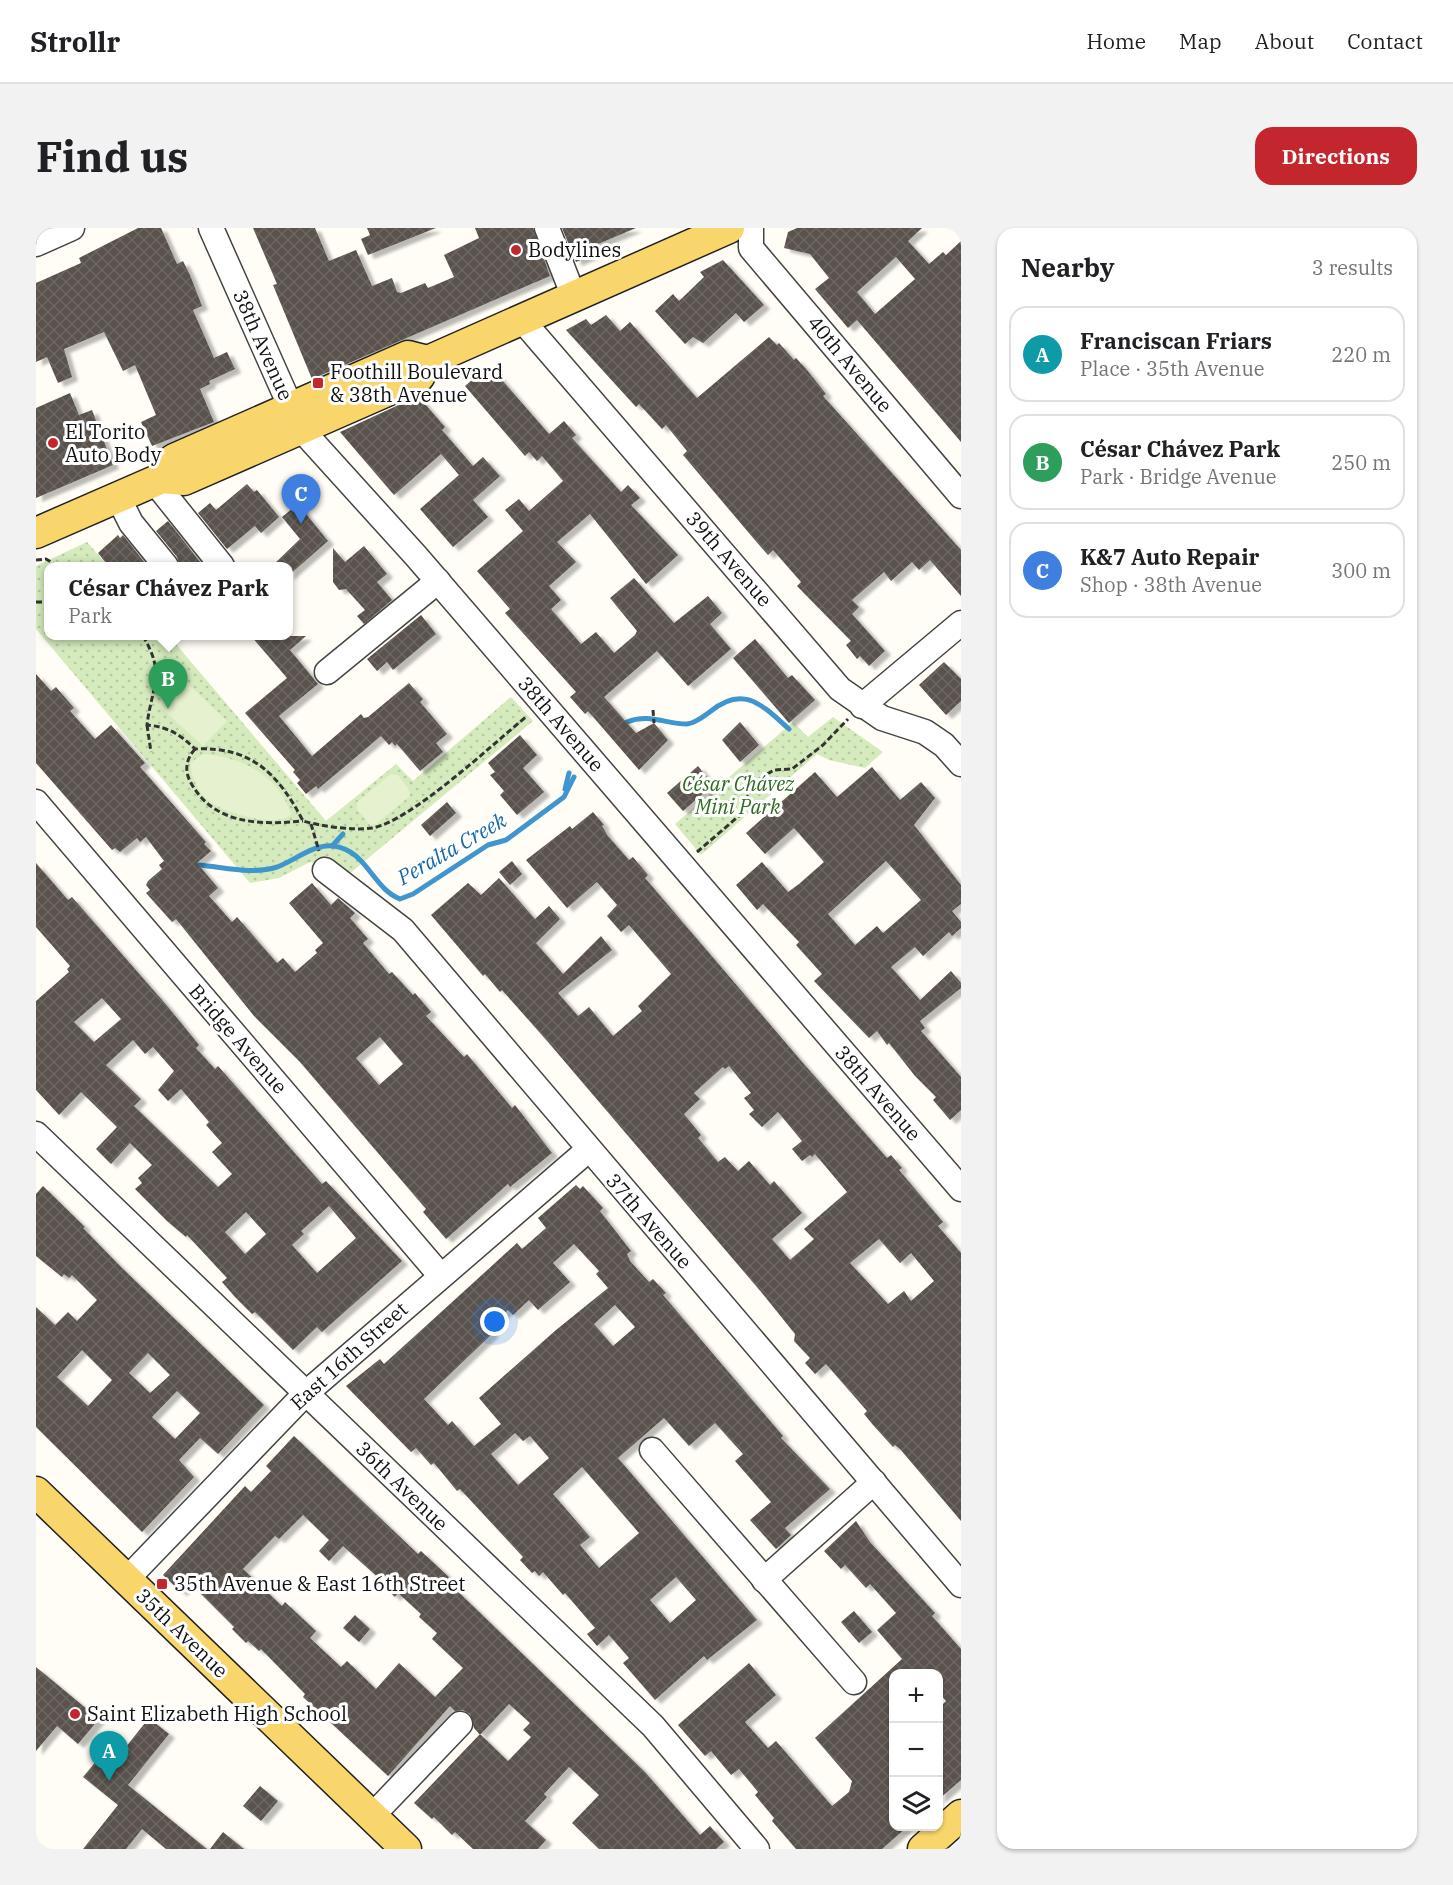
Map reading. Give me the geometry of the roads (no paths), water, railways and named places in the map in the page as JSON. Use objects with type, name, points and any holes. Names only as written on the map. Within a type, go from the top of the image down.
[{"type":"main road","points":[[36,533],[124,509],[163,487],[184,480],[295,418],[419,377],[428,361],[729,228]]},
{"type":"main road","name":"35th Avenue","points":[[36,1492],[406,1849]]},
{"type":"main road","points":[[922,1849],[961,1815]]},
{"type":"street","points":[[36,244],[72,228]]},
{"type":"street","name":"38th Avenue","points":[[212,228],[295,418],[961,1189]]},
{"type":"street","points":[[547,228],[574,297]]},
{"type":"street","name":"40th Avenue","points":[[751,228],[751,248],[961,496]]},
{"type":"street","name":"39th Avenue","points":[[522,320],[840,689],[861,706],[882,718],[925,732],[944,745],[961,764]]},
{"type":"street","points":[[163,487],[218,562]]},
{"type":"street","points":[[124,509],[162,562]]},
{"type":"street","points":[[327,672],[438,581]]},
{"type":"street","points":[[861,706],[961,623]]},
{"type":"street","name":"Bridge Avenue","points":[[36,802],[440,1275]]},
{"type":"street","name":"37th Avenue","points":[[325,870],[403,930],[588,1150],[961,1585]]},
{"type":"street","name":"36th Avenue","points":[[36,1134],[653,1726],[757,1849]]},
{"type":"street","name":"East 16th Street","points":[[127,1580],[305,1394],[440,1275],[588,1150]]},
{"type":"street","points":[[652,1450],[854,1682]]},
{"type":"street","points":[[764,1580],[874,1482]]},
{"type":"street","points":[[372,1816],[460,1724]]},
{"type":"waterway","name":"Peralta Creek","points":[[627,722],[643,719],[687,724],[700,719],[723,703],[733,699],[743,699],[762,706],[789,729]]},
{"type":"waterway","name":"Peralta Creek","points":[[565,789],[569,773]]},
{"type":"waterway","name":"Peralta Creek","points":[[198,865],[248,870],[267,869],[277,867],[318,848],[333,846],[354,854],[382,887],[400,899],[413,894],[488,845],[506,840],[564,797],[574,777]]},
{"type":"waterway","name":"Peralta Creek","points":[[332,846],[343,834]]},
{"type":"place","name":"Bodylines","points":[[516,250]]},
{"type":"place","name":"Foothill Boulevard & 38th Avenue","points":[[318,383]]},
{"type":"place","name":"El Torito Auto Body","points":[[53,443]]},
{"type":"place","name":"K&7 Auto Repair","points":[[301,524]]},
{"type":"place","name":"César Chávez Park","points":[[168,709]]},
{"type":"place","name":"35th Avenue & East 16th Street","points":[[162,1584]]},
{"type":"place","name":"Saint Elizabeth High School","points":[[75,1714]]},
{"type":"place","name":"Franciscan Friars","points":[[109,1781]]},
{"type":"park label","name":"César Chávez Mini Park","points":[[738,796]]}]
